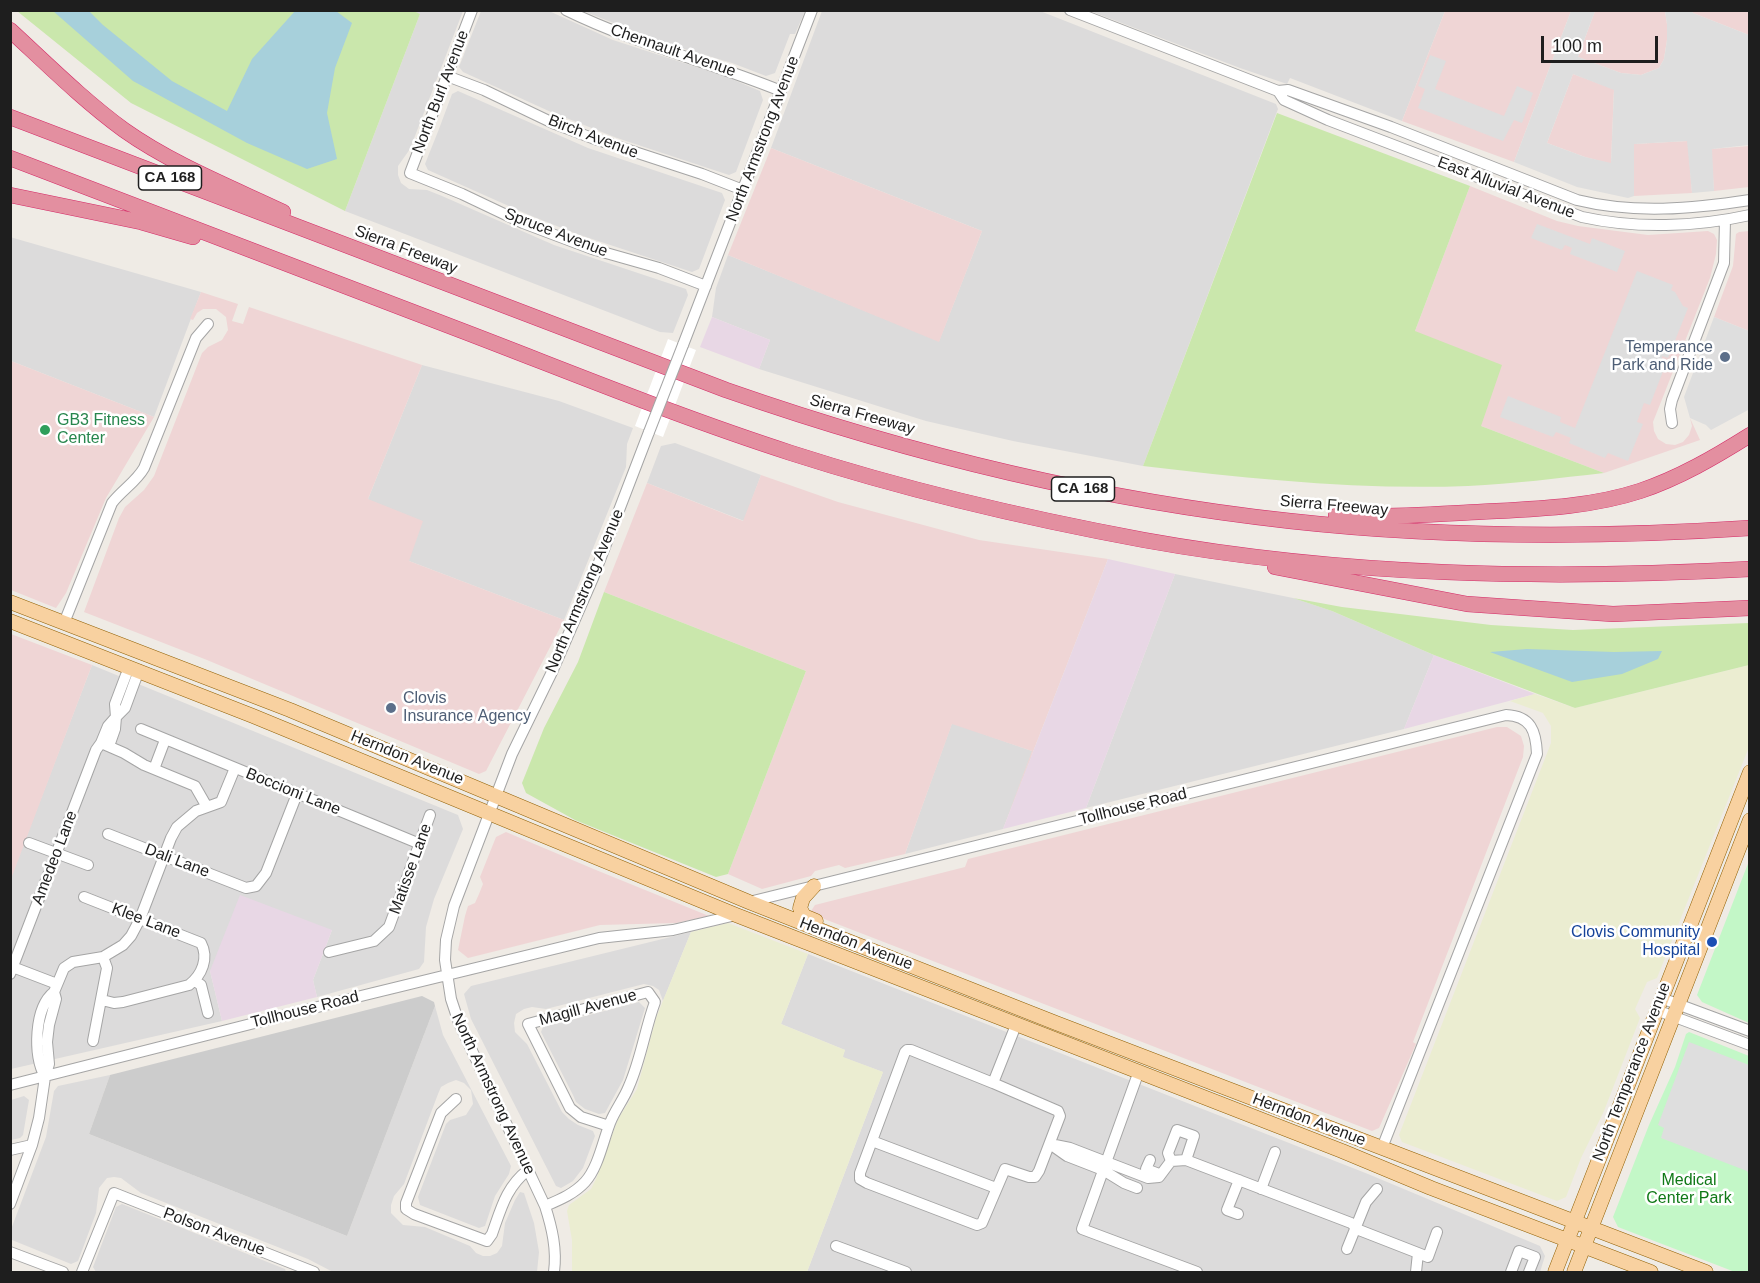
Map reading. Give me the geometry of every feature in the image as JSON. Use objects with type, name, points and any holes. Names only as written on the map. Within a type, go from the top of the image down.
[{"type":"highway","points":[[10,30],[90,104],[126,131],[170,158],[302,221],[329,239]]},
{"type":"highway","name":"Sierra Freeway","points":[[10,117],[632,356],[855,433],[992,469],[1155,502],[1290,521],[1427,532],[1526,535],[1689,532],[1749,528]]},
{"type":"highway","name":"CA 168","points":[[10,158],[712,426],[835,467],[1023,515],[1145,540],[1214,551],[1373,568],[1454,573],[1602,576],[1749,569]]},
{"type":"highway","points":[[10,195],[141,222],[325,278]]},
{"type":"highway","points":[[1155,502],[1343,517],[1387,517],[1572,505],[1602,501],[1681,475],[1749,435]]},
{"type":"highway","points":[[1689,532],[1749,521]]},
{"type":"highway","points":[[1214,551],[1284,569],[1467,604],[1613,614],[1749,608]]},
{"type":"main road","name":"Herndon Avenue","points":[[10,602],[265,700],[749,902],[1142,1057],[1706,1272]]},
{"type":"main road","points":[[10,611],[52,628],[60,627],[64,623]]},
{"type":"main road","name":"Herndon Avenue","points":[[10,621],[134,668],[736,915],[1651,1272]]},
{"type":"main road","points":[[134,668],[133,663],[145,662],[206,686],[265,700]]},
{"type":"main road","name":"North Temperance Avenue","points":[[1555,1272],[1749,772]]},
{"type":"main road","name":"North Temperance Avenue","points":[[1574,1272],[1749,820]]},
{"type":"main road","points":[[594,857],[606,852],[734,904],[749,902]]},
{"type":"main road","points":[[770,928],[778,921],[832,941],[844,939],[837,929],[804,916],[801,912],[803,898],[814,886]]},
{"type":"main road","points":[[1016,1025],[1077,1040],[1133,1061],[1140,1060],[1142,1057]]},
{"type":"main road","points":[[1139,1071],[1150,1068],[1207,1089],[1253,1099]]},
{"type":"street","name":"North Burl Avenue","points":[[410,173],[471,10]]},
{"type":"street","name":"Chennault Avenue","points":[[566,10],[638,41],[728,70],[781,91]]},
{"type":"street","name":"North Armstrong Avenue","points":[[554,1272],[555,1247],[545,1206],[459,1023],[446,976],[446,940],[449,923],[512,754],[552,672],[593,578],[812,10]]},
{"type":"street","name":"East Alluvial Avenue","points":[[1070,10],[1278,91],[1288,90],[1391,127],[1564,195],[1597,205],[1639,210],[1749,200]]},
{"type":"street","name":"Birch Avenue","points":[[447,76],[484,90],[555,124],[743,190]]},
{"type":"street","name":"East Alluvial Avenue","points":[[1278,91],[1284,100],[1328,120],[1582,217],[1633,224],[1725,220],[1749,214]]},
{"type":"street","name":"Spruce Avenue","points":[[410,173],[462,194],[523,223],[592,249],[659,268],[706,286]]},
{"type":"street","points":[[1672,423],[1670,409],[1672,400],[1724,263],[1725,220]]},
{"type":"street","points":[[64,623],[112,503],[144,468],[196,338],[208,324]]},
{"type":"street","name":"Amedeo Lane","points":[[11,969],[96,750],[105,744],[108,726],[116,717],[115,704],[134,668]]},
{"type":"street","name":"Tollhouse Road","points":[[749,902],[1506,715],[1517,716],[1528,723],[1536,738],[1537,754],[1382,1148]]},
{"type":"street","name":"Boccioni Lane","points":[[141,729],[420,844]]},
{"type":"street","points":[[154,769],[165,740]]},
{"type":"street","points":[[105,744],[154,769],[195,786],[207,807]]},
{"type":"street","points":[[10,1204],[32,1145],[49,1064],[46,1042],[48,997],[56,988],[64,968],[73,962],[103,957],[123,945],[131,936],[177,828],[196,811],[224,799],[235,768]]},
{"type":"street","name":"Dali Lane","points":[[108,834],[246,888],[256,886],[266,873],[297,794]]},
{"type":"street","name":"Matisse Lane","points":[[329,952],[374,941],[389,927],[430,815]]},
{"type":"street","points":[[28,843],[88,865]]},
{"type":"street","name":"Klee Lane","points":[[84,897],[201,943],[205,950],[206,961],[195,981]]},
{"type":"street","name":"Tollhouse Road","points":[[10,1085],[599,938],[673,930],[736,915]]},
{"type":"street","points":[[93,1041],[107,968],[103,957]]},
{"type":"street","points":[[11,969],[56,988]]},
{"type":"street","points":[[102,1000],[114,1003],[123,1002],[189,985],[195,981],[201,986],[208,1012]]},
{"type":"street","name":"Magill Avenue","points":[[648,992],[655,1002],[646,1026],[639,1059],[628,1088],[615,1109],[609,1126],[581,1117],[570,1108],[528,1024],[648,992]]},
{"type":"street","points":[[1658,1004],[1749,1045]]},
{"type":"street","points":[[1676,1011],[1749,1031]]},
{"type":"street","points":[[993,1083],[1016,1025]]},
{"type":"street","points":[[907,1050],[993,1083],[1058,1111],[1060,1116],[1035,1177],[1005,1169],[982,1223],[977,1225],[860,1179],[860,1173],[907,1050]]},
{"type":"street","points":[[1139,1071],[1082,1229],[1197,1272]]},
{"type":"street","points":[[456,1099],[441,1113],[406,1203],[406,1209],[487,1241],[492,1234],[510,1188],[528,1170]]},
{"type":"street","points":[[545,1206],[566,1197],[586,1181],[609,1126]]},
{"type":"street","points":[[1171,1161],[1168,1153],[1177,1130],[1194,1136],[1186,1160]]},
{"type":"street","points":[[872,1141],[996,1188]]},
{"type":"street","points":[[1050,1144],[1067,1156],[1149,1178],[1160,1176],[1171,1161],[1186,1160],[1351,1223],[1428,1257],[1437,1232]]},
{"type":"street","points":[[10,1150],[32,1145]]},
{"type":"street","points":[[1262,1189],[1275,1152]]},
{"type":"street","points":[[1149,1160],[1146,1169],[1160,1176]]},
{"type":"street","points":[[1105,1166],[1124,1183],[1137,1188]]},
{"type":"street","points":[[1238,1214],[1227,1210],[1239,1180]]},
{"type":"street","points":[[1347,1249],[1366,1202],[1377,1189]]},
{"type":"street","name":"Polson Avenue","points":[[82,1272],[114,1193],[301,1270],[314,1272]]},
{"type":"street","points":[[837,1246],[906,1272]]},
{"type":"street","points":[[1511,1272],[1519,1251],[1535,1257],[1529,1272]]},
{"type":"street","points":[[10,1252],[63,1272]]},
{"type":"street","points":[[1416,1272],[1418,1253]]},
{"type":"shaded area","points":[[805,10],[795,34],[790,34],[775,73],[766,76],[732,63],[667,44],[583,11]]},
{"type":"shaded area","points":[[412,11],[463,11],[410,149],[398,166],[401,183],[409,189],[427,190],[442,196],[554,245],[686,289],[688,295],[673,333],[660,332],[345,211],[420,14]]},
{"type":"shaded area","points":[[481,11],[549,11],[613,40],[727,77],[760,91],[763,100],[736,172],[729,175],[617,138],[551,112],[463,72],[459,67]]},
{"type":"shaded area","points":[[822,11],[1040,11],[1276,104],[1278,109],[1143,466],[1013,441],[926,421],[759,369],[770,340],[712,317],[716,288],[728,255],[939,341],[982,231],[771,148]]},
{"type":"shaded area","points":[[1090,11],[1445,11],[1402,121],[1290,78],[1287,84],[1240,68]]},
{"type":"shaded area","points":[[1445,11],[1571,11],[1514,162],[1402,121]]},
{"type":"shaded area","points":[[1571,11],[1595,11],[1578,57],[1621,73],[1641,75],[1659,68],[1664,59],[1667,40],[1665,11],[1692,11],[1749,35],[1749,145],[1712,149],[1714,191],[1692,193],[1687,141],[1634,144],[1634,196],[1628,198],[1577,187],[1514,162]],"holes":[[[1573,74],[1614,90],[1611,163],[1585,157],[1547,143]]]},
{"type":"shaded area","points":[[1595,11],[1665,11],[1667,40],[1664,59],[1659,68],[1641,75],[1621,73],[1578,57]]},
{"type":"shaded area","points":[[1692,11],[1749,11],[1749,35],[1693,13]]},
{"type":"shaded area","points":[[1430,55],[1446,61],[1435,89],[1504,116],[1517,86],[1533,93],[1522,123],[1514,120],[1503,141],[1418,108],[1425,89],[1418,86]]},
{"type":"shaded area","points":[[1573,74],[1614,89],[1611,164],[1547,143]]},
{"type":"shaded area","points":[[458,91],[588,148],[722,193],[725,200],[699,269],[692,272],[577,234],[428,170],[425,164],[452,94]]},
{"type":"shaded area","points":[[1688,141],[1692,193],[1634,196],[1634,144]]},
{"type":"shaded area","points":[[1749,146],[1749,187],[1714,191],[1711,149]]},
{"type":"shaded area","points":[[771,148],[982,231],[939,342],[728,255]]},
{"type":"shaded area","points":[[1470,186],[1557,221],[1578,226],[1648,235],[1708,231],[1714,234],[1717,240],[1716,254],[1710,278],[1653,422],[1658,439],[1666,444],[1675,445],[1683,442],[1689,435],[1692,426],[1690,418],[1700,440],[1604,473],[1481,426],[1415,331]]},
{"type":"shaded area","points":[[1537,224],[1590,244],[1592,238],[1625,251],[1617,272],[1570,254],[1572,248],[1565,245],[1562,250],[1531,238]]},
{"type":"shaded area","points":[[1750,231],[1749,331],[1714,317],[1733,266],[1736,234]]},
{"type":"shaded area","points":[[10,237],[201,292],[154,417],[11,361]]},
{"type":"shaded area","points":[[1637,271],[1673,285],[1671,290],[1675,292],[1683,306],[1688,308],[1668,358],[1662,356],[1662,359],[1667,361],[1650,405],[1644,403],[1637,422],[1643,424],[1628,461],[1608,453],[1605,458],[1569,443],[1571,438],[1556,432],[1553,437],[1500,417],[1508,396],[1561,417],[1560,422],[1575,428]]},
{"type":"shaded area","points":[[201,292],[238,304],[232,321],[243,324],[249,307],[422,365],[368,499],[423,521],[409,561],[564,620],[486,771],[479,774],[207,660],[84,612],[119,518],[125,507],[144,490],[154,476],[202,353],[222,340],[228,330],[226,317],[216,309],[203,309],[193,320],[190,319]]},
{"type":"shaded area","points":[[712,317],[770,340],[759,369],[700,347]]},
{"type":"shaded area","name":"Temperance Park and Ride","points":[[1714,317],[1749,331],[1750,409],[1711,430],[1706,425],[1690,418],[1684,397]]},
{"type":"shaded area","points":[[11,361],[154,417],[106,498],[66,593],[56,608],[11,590]]},
{"type":"shaded area","points":[[422,365],[559,401],[633,428],[627,444],[626,467],[564,620],[409,561],[368,499]]},
{"type":"shaded area","points":[[675,443],[761,475],[744,521],[647,483],[661,446]]},
{"type":"shaded area","points":[[761,475],[838,502],[979,540],[1108,559],[1003,829],[1032,751],[952,724],[905,854],[845,868],[839,865],[815,871],[811,876],[762,889],[728,874],[806,671],[604,592],[647,483],[743,521]]},
{"type":"shaded area","points":[[1108,559],[1175,574],[1086,808],[1003,829]]},
{"type":"shaded area","points":[[1175,574],[1293,598],[1332,611],[1434,655],[1404,729],[1086,808]]},
{"type":"shaded area","points":[[11,634],[92,665],[11,879]]},
{"type":"shaded area","points":[[1434,655],[1535,694],[1404,729]]},
{"type":"shaded area","points":[[92,665],[458,815],[463,829],[434,899],[426,927],[424,962],[419,969],[317,997],[313,980],[332,930],[210,971],[222,1021],[11,1069],[10,879]]},
{"type":"shaded area","points":[[952,723],[1032,751],[1031,758],[1003,829],[905,854]]},
{"type":"shaded area","points":[[1497,727],[1507,727],[1521,736],[1524,746],[1523,757],[1413,1042],[1416,1044],[1379,1128],[1372,1131],[814,915],[811,911],[815,905],[965,867],[968,859]]},
{"type":"shaded area","points":[[506,832],[709,916],[676,923],[600,925],[468,958],[458,950],[468,906],[475,903],[479,894],[483,884],[480,877],[496,837]]},
{"type":"shaded area","points":[[240,895],[332,930],[313,980],[317,997],[222,1021],[210,971]]},
{"type":"shaded area","points":[[691,932],[663,1001],[659,990],[644,984],[546,1009],[532,1007],[516,1014],[515,1032],[527,1044],[562,1112],[578,1125],[593,1131],[595,1136],[583,1168],[573,1181],[561,1188],[556,1186],[471,1019],[464,994],[471,986]]},
{"type":"shaded area","points":[[808,954],[1368,1174],[1540,1246],[1545,1256],[1540,1272],[807,1272],[883,1072],[842,1057],[845,1050],[781,1024]]},
{"type":"shaded area","points":[[422,996],[434,1002],[435,1006],[347,1236],[89,1134],[110,1075]]},
{"type":"shaded area","points":[[639,1002],[645,1008],[623,1080],[605,1113],[599,1114],[585,1109],[576,1102],[541,1032],[543,1027]]},
{"type":"shaded area","points":[[435,1006],[443,1035],[511,1166],[509,1174],[495,1196],[485,1226],[479,1228],[420,1205],[418,1197],[446,1124],[450,1120],[466,1115],[473,1104],[471,1090],[464,1083],[456,1080],[448,1083],[441,1087],[404,1184],[394,1196],[391,1213],[403,1225],[425,1227],[470,1246],[476,1253],[490,1256],[497,1253],[502,1246],[505,1223],[520,1192],[524,1193],[534,1223],[539,1252],[537,1272],[333,1272],[308,1259],[141,1193],[121,1178],[114,1177],[107,1178],[99,1188],[96,1213],[78,1261],[71,1264],[12,1240],[10,1232],[46,1137],[54,1091],[58,1086],[110,1075],[89,1134],[347,1236]]},
{"type":"shaded area","points":[[1689,1042],[1749,1065],[1749,1175],[1747,1171],[1661,1138],[1664,1128],[1658,1125]]},
{"type":"shaded area","points":[[24,1096],[29,1100],[23,1135],[11,1140],[11,1100]]},
{"type":"shaded area","points":[[122,1204],[285,1269],[286,1272],[96,1272],[93,1267],[116,1207]]},
{"type":"green space","points":[[412,10],[420,14],[345,211],[131,103],[17,11]]},
{"type":"green space","points":[[1277,113],[1470,186],[1415,331],[1502,365],[1481,426],[1604,473],[1536,481],[1427,487],[1346,485],[1143,466]]},
{"type":"green space","points":[[604,592],[806,671],[728,874],[716,877],[575,820],[526,793],[522,783],[544,728],[578,662]]},
{"type":"green space","points":[[1293,598],[1342,607],[1491,625],[1573,630],[1749,623],[1749,665],[1575,708],[1434,655],[1332,611]]},
{"type":"green space","points":[[1749,665],[1749,747],[1657,978],[1647,982],[1635,1009],[1640,1018],[1604,1111],[1581,1158],[1566,1197],[1557,1201],[1402,1142],[1399,1135],[1551,743],[1551,726],[1543,713],[1510,701],[1535,694],[1575,708]]},
{"type":"green space","points":[[1749,861],[1749,1023],[1702,1002],[1697,995]]},
{"type":"green space","points":[[728,923],[808,954],[781,1024],[845,1050],[843,1057],[883,1072],[807,1272],[572,1272],[572,1240],[567,1211],[569,1205],[591,1189],[618,1119],[637,1089],[656,1018],[691,932]]},
{"type":"green space","name":"Medical Center Park","points":[[1689,1032],[1749,1056],[1749,1272],[1735,1272],[1618,1227],[1613,1217],[1649,1125],[1675,1067],[1686,1034]]},
{"type":"water","points":[[53,11],[89,11],[172,81],[227,111],[252,59],[295,11],[336,11],[352,23],[335,68],[327,113],[337,159],[307,169],[247,143],[133,81]]},
{"type":"water","points":[[1527,649],[1662,651],[1658,659],[1622,674],[1572,682],[1490,652]]},
{"type":"pier","points":[[668,339],[696,350],[663,437],[635,426]]},
{"type":"place","name":"Temperance Park and Ride","points":[[1725,357]]},
{"type":"place","name":"GB3 Fitness Center","points":[[45,430]]},
{"type":"place","name":"Clovis Insurance Agency","points":[[391,708]]},
{"type":"place","name":"Clovis Community Hospital","points":[[1712,942]]}]
